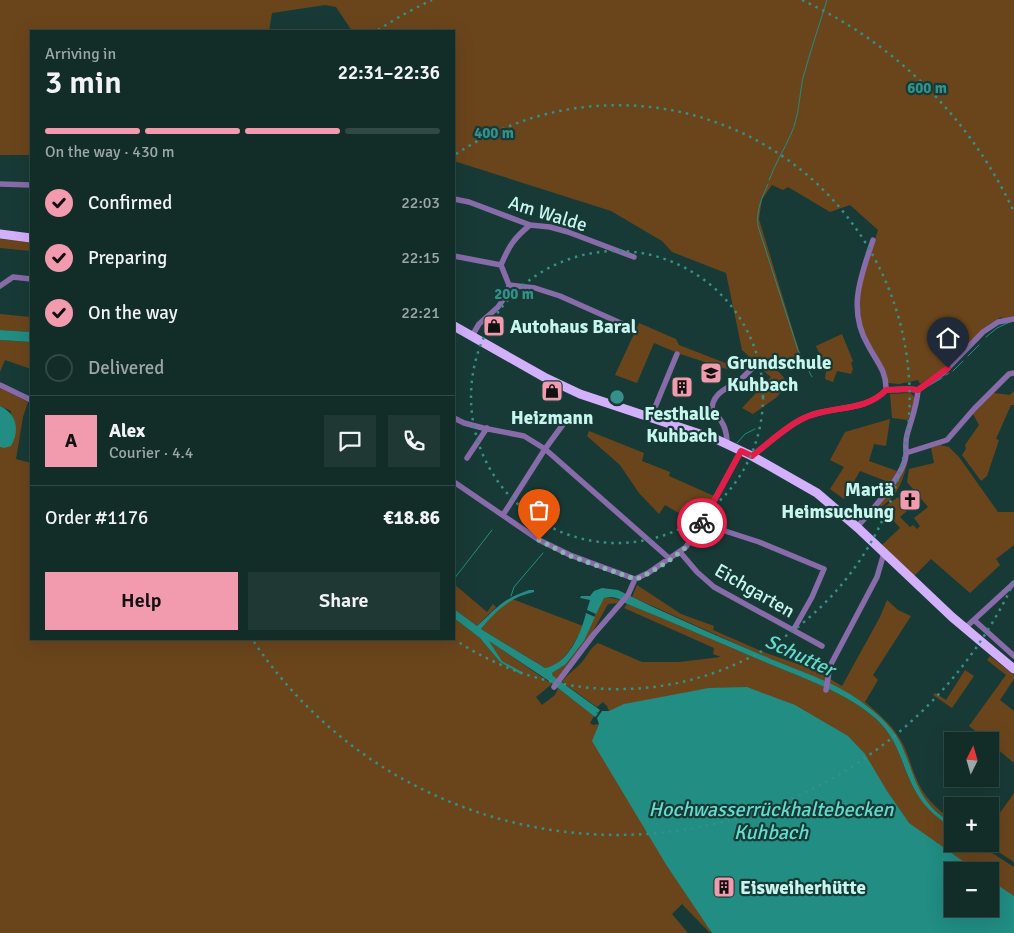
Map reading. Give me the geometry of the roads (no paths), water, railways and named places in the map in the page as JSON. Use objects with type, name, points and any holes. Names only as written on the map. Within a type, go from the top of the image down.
[{"type":"main road","points":[[0,234],[30,238]]},
{"type":"main road","points":[[455,327],[544,377],[580,394],[727,444],[817,493],[857,527],[965,628],[1014,668]]},
{"type":"street","points":[[0,184],[30,185]]},
{"type":"street","name":"Am Walde","points":[[455,199],[469,202],[530,225],[550,227],[568,232],[634,257]]},
{"type":"street","points":[[472,336],[484,318],[503,302],[507,294],[508,285],[501,265],[508,246],[517,235],[530,225]]},
{"type":"street","points":[[752,456],[801,419],[864,404],[882,395],[886,390],[885,375],[879,361],[868,346],[858,322],[858,286],[873,240]]},
{"type":"street","points":[[455,256],[501,265]]},
{"type":"street","points":[[0,286],[13,277],[30,279]]},
{"type":"street","points":[[508,285],[535,288],[560,296],[625,325]]},
{"type":"street","points":[[886,390],[918,390],[944,373],[983,332],[998,322],[1014,319]]},
{"type":"street","points":[[651,418],[677,354]]},
{"type":"street","points":[[727,444],[727,432],[722,420],[712,410],[712,402],[717,396],[749,372],[759,361]]},
{"type":"street","points":[[906,453],[947,440],[974,409],[1009,374],[1014,373]]},
{"type":"street","points":[[0,385],[30,400]]},
{"type":"street","points":[[857,527],[890,488],[898,473],[906,453],[905,441],[917,403],[918,390]]},
{"type":"street","points":[[455,418],[524,436],[545,449],[670,559]]},
{"type":"street","points":[[503,515],[545,449],[567,419]]},
{"type":"street","points":[[467,458],[487,428]]},
{"type":"street","points":[[455,483],[553,548],[635,579],[640,578],[686,547],[704,519],[741,451]]},
{"type":"street","points":[[704,519],[722,530],[760,542],[824,569],[812,597],[794,629]]},
{"type":"street","name":"Eichgarten","points":[[680,552],[697,572],[714,586],[822,646]]},
{"type":"street","points":[[826,690],[830,666],[877,577],[884,554]]},
{"type":"street","points":[[554,687],[628,595],[635,579]]},
{"type":"street","points":[[965,628],[1014,584]]},
{"type":"street","points":[[974,620],[1014,656]]},
{"type":"water","points":[[0,330],[30,332],[30,342],[0,340]]},
{"type":"water","points":[[0,406],[10,413],[16,428],[11,446],[4,448],[0,447]]},
{"type":"water","points":[[602,588],[618,590],[713,634],[821,679],[856,698],[877,714],[893,731],[900,742],[924,797],[944,817],[944,822],[920,799],[890,735],[875,718],[851,701],[823,686],[616,598],[604,598],[596,614],[587,610],[590,600],[580,598],[581,596],[590,596],[594,591]]},
{"type":"water","points":[[534,590],[534,592],[518,597],[504,606],[481,629],[545,668],[560,661],[567,654],[577,639],[586,613],[595,617],[584,641],[566,664],[552,673],[553,676],[600,710],[598,713],[596,712],[598,714],[595,717],[549,681],[489,641],[502,661],[522,672],[520,674],[500,662],[480,638],[455,619],[455,610],[477,626],[495,609],[520,594]]},
{"type":"water","name":"Hochwasserrückhaltebecken Kuhbach","points":[[747,687],[795,705],[848,736],[865,754],[909,823],[944,848],[944,852],[950,852],[964,862],[944,862],[944,917],[999,917],[999,886],[1014,896],[1014,933],[712,933],[667,866],[592,741],[599,724],[597,718],[602,711],[609,711],[624,704],[709,688]]},
{"type":"waterway","points":[[769,180],[794,127],[803,78],[827,0]]},
{"type":"waterway","points":[[768,184],[759,209],[758,226],[798,350],[812,377]]},
{"type":"waterway","points":[[986,337],[997,328],[1010,322]]},
{"type":"waterway","points":[[968,356],[979,345]]},
{"type":"waterway","points":[[953,371],[963,361]]},
{"type":"waterway","points":[[930,385],[942,378]]},
{"type":"waterway","points":[[737,443],[745,434],[755,429]]},
{"type":"waterway","points":[[455,578],[492,530]]},
{"type":"waterway","points":[[511,596],[514,587],[543,553]]},
{"type":"place","name":"Autohaus Baral","points":[[494,326]]},
{"type":"place","name":"Grundschule Kuhbach","points":[[711,373]]},
{"type":"place","name":"Festhalle Kuhbach","points":[[682,387]]},
{"type":"place","name":"Heizmann","points":[[552,391]]},
{"type":"place","name":"Mariä Heimsuchung","points":[[910,500]]},
{"type":"place","name":"Eisweiherhütte","points":[[724,887]]},
{"type":"water label","name":"Schutter","points":[[800,655]]}]
